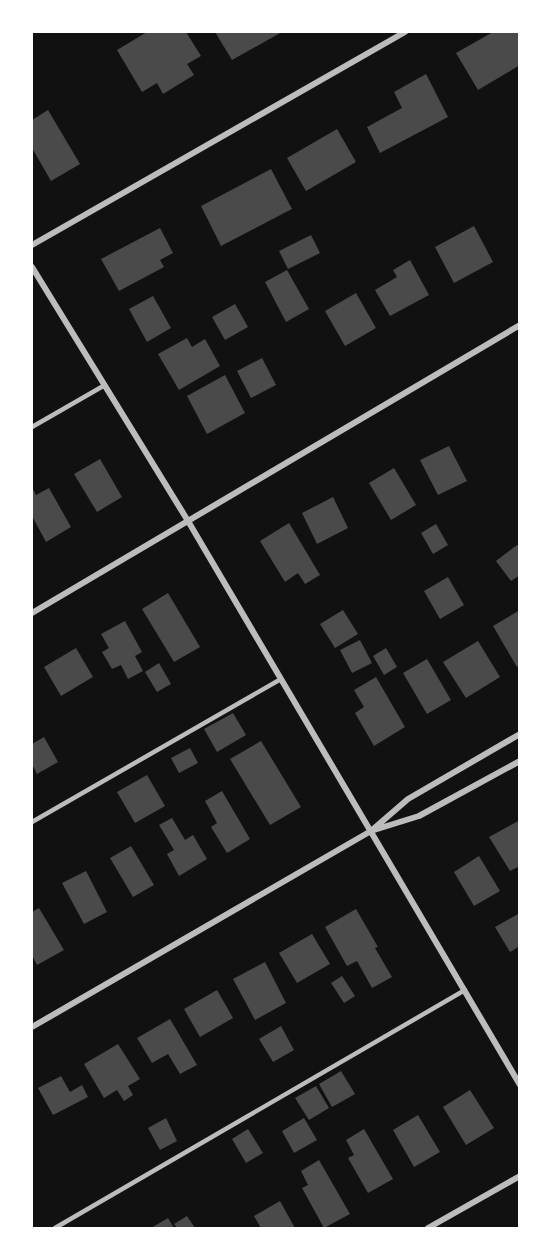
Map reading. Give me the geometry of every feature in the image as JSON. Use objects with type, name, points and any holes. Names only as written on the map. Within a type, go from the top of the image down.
[{"type":"street","points":[[32,245],[405,32]]},
{"type":"street","points":[[32,267],[188,521],[519,1085]]},
{"type":"street","points":[[32,613],[519,325]]},
{"type":"street","points":[[32,1027],[371,831],[408,799],[519,734]]},
{"type":"street","points":[[371,831],[419,816],[519,761]]},
{"type":"street","points":[[428,1228],[519,1176]]},
{"type":"lane","points":[[32,427],[105,385]]},
{"type":"lane","points":[[32,822],[281,678]]},
{"type":"lane","points":[[55,1228],[465,990]]},
{"type":"building","points":[[147,32],[186,32],[201,56],[187,64],[194,75],[163,94],[157,83],[142,92],[117,50]]},
{"type":"building","points":[[215,32],[282,32],[232,60]]},
{"type":"building","points":[[493,32],[520,32],[520,65],[478,90],[456,53]]},
{"type":"building","points":[[426,74],[448,117],[380,153],[367,127],[402,108],[394,92]]},
{"type":"building","points":[[48,110],[80,164],[51,181],[32,148],[32,120]]},
{"type":"building","points":[[337,129],[356,162],[306,191],[287,158]]},
{"type":"building","points":[[271,169],[292,209],[221,246],[201,206]]},
{"type":"building","points":[[474,226],[493,262],[454,283],[435,247]]},
{"type":"building","points":[[160,228],[173,253],[160,260],[164,267],[119,291],[101,259]]},
{"type":"building","points":[[311,235],[320,253],[288,269],[279,251]]},
{"type":"building","points":[[410,260],[429,295],[390,316],[375,290],[397,277],[393,270]]},
{"type":"building","points":[[287,270],[309,309],[286,322],[265,282]]},
{"type":"building","points":[[356,293],[376,328],[345,346],[325,311]]},
{"type":"building","points":[[153,296],[171,328],[147,342],[129,309]]},
{"type":"building","points":[[235,304],[248,327],[225,340],[212,317]]},
{"type":"building","points":[[187,338],[192,347],[205,339],[220,366],[179,390],[158,354]]},
{"type":"building","points":[[262,358],[276,385],[251,398],[237,371]]},
{"type":"building","points":[[225,375],[245,413],[207,434],[187,396]]},
{"type":"building","points":[[449,446],[467,481],[438,495],[420,460]]},
{"type":"building","points":[[100,459],[122,497],[97,512],[74,474]]},
{"type":"building","points":[[394,468],[416,505],[391,520],[369,483]]},
{"type":"building","points":[[32,487],[36,495],[49,488],[71,527],[46,542],[32,516]]},
{"type":"building","points":[[333,497],[348,528],[317,544],[302,513]]},
{"type":"building","points":[[289,523],[320,575],[305,584],[298,573],[285,582],[260,541]]},
{"type":"building","points":[[436,524],[448,545],[433,554],[421,533]]},
{"type":"building","points":[[517,545],[520,548],[520,575],[511,581],[496,561]]},
{"type":"building","points":[[448,577],[464,605],[440,619],[424,591]]},
{"type":"building","points":[[168,593],[200,647],[174,662],[142,609]]},
{"type":"building","points":[[343,610],[358,634],[335,648],[320,624]]},
{"type":"building","points":[[520,610],[520,665],[517,667],[493,626]]},
{"type":"building","points":[[125,621],[142,652],[135,656],[143,671],[128,679],[121,665],[112,669],[102,652],[109,648],[101,634]]},
{"type":"building","points":[[360,640],[372,663],[352,673],[340,650]]},
{"type":"building","points":[[478,641],[500,677],[466,698],[443,662]]},
{"type":"building","points":[[76,648],[93,677],[61,696],[44,667]]},
{"type":"building","points":[[386,648],[397,667],[384,675],[373,656]]},
{"type":"building","points":[[427,659],[451,700],[427,714],[403,673]]},
{"type":"building","points":[[159,663],[171,684],[157,692],[145,672]]},
{"type":"building","points":[[376,677],[405,727],[374,746],[355,713],[364,707],[354,690]]},
{"type":"building","points":[[233,713],[246,735],[217,752],[204,729]]},
{"type":"building","points":[[44,737],[58,762],[37,774],[32,764],[32,744]]},
{"type":"building","points":[[261,741],[301,807],[270,825],[230,759]]},
{"type":"building","points":[[190,748],[198,763],[179,773],[171,758]]},
{"type":"building","points":[[147,775],[165,806],[135,823],[117,792]]},
{"type":"building","points":[[222,791],[250,839],[227,853],[211,827],[217,823],[205,801]]},
{"type":"building","points":[[172,818],[185,840],[193,835],[207,859],[179,876],[167,854],[174,850],[159,825]]},
{"type":"building","points":[[520,820],[520,866],[510,871],[489,837]]},
{"type":"building","points":[[131,846],[154,885],[133,897],[110,858]]},
{"type":"building","points":[[479,856],[500,891],[474,906],[454,872]]},
{"type":"building","points":[[86,871],[107,912],[84,924],[62,883]]},
{"type":"building","points":[[39,908],[64,950],[37,965],[32,955],[32,912]]},
{"type":"building","points":[[356,909],[392,977],[372,988],[357,961],[347,966],[325,927]]},
{"type":"building","points":[[520,913],[520,946],[510,952],[495,927]]},
{"type":"building","points":[[312,934],[330,964],[297,983],[279,953]]},
{"type":"building","points":[[265,962],[286,1003],[255,1020],[233,979]]},
{"type":"building","points":[[342,976],[355,996],[344,1003],[331,983]]},
{"type":"building","points":[[217,990],[233,1018],[200,1037],[184,1009]]},
{"type":"building","points":[[170,1019],[197,1065],[180,1074],[168,1054],[152,1063],[137,1038]]},
{"type":"building","points":[[281,1026],[294,1050],[273,1062],[259,1039]]},
{"type":"building","points":[[118,1044],[140,1079],[128,1086],[133,1095],[124,1101],[117,1090],[104,1098],[84,1064]]},
{"type":"building","points":[[341,1071],[355,1094],[332,1107],[319,1084]]},
{"type":"building","points":[[61,1076],[70,1092],[82,1085],[88,1097],[53,1115],[38,1088]]},
{"type":"building","points":[[316,1086],[329,1108],[309,1120],[295,1098]]},
{"type":"building","points":[[470,1090],[494,1128],[466,1145],[443,1107]]},
{"type":"building","points":[[418,1115],[440,1152],[414,1167],[393,1130]]},
{"type":"building","points":[[166,1118],[177,1141],[160,1150],[148,1128]]},
{"type":"building","points":[[304,1118],[317,1140],[294,1153],[282,1131]]},
{"type":"building","points":[[248,1129],[263,1153],[246,1163],[232,1139]]},
{"type":"building","points":[[364,1129],[393,1179],[368,1193],[348,1158],[354,1155],[346,1140]]},
{"type":"building","points":[[319,1160],[350,1214],[324,1228],[302,1188],[308,1185],[301,1171]]},
{"type":"building","points":[[280,1201],[295,1228],[261,1228],[254,1216]]},
{"type":"building","points":[[187,1216],[195,1228],[177,1228],[174,1224]]},
{"type":"building","points":[[168,1218],[174,1228],[151,1228]]}]
